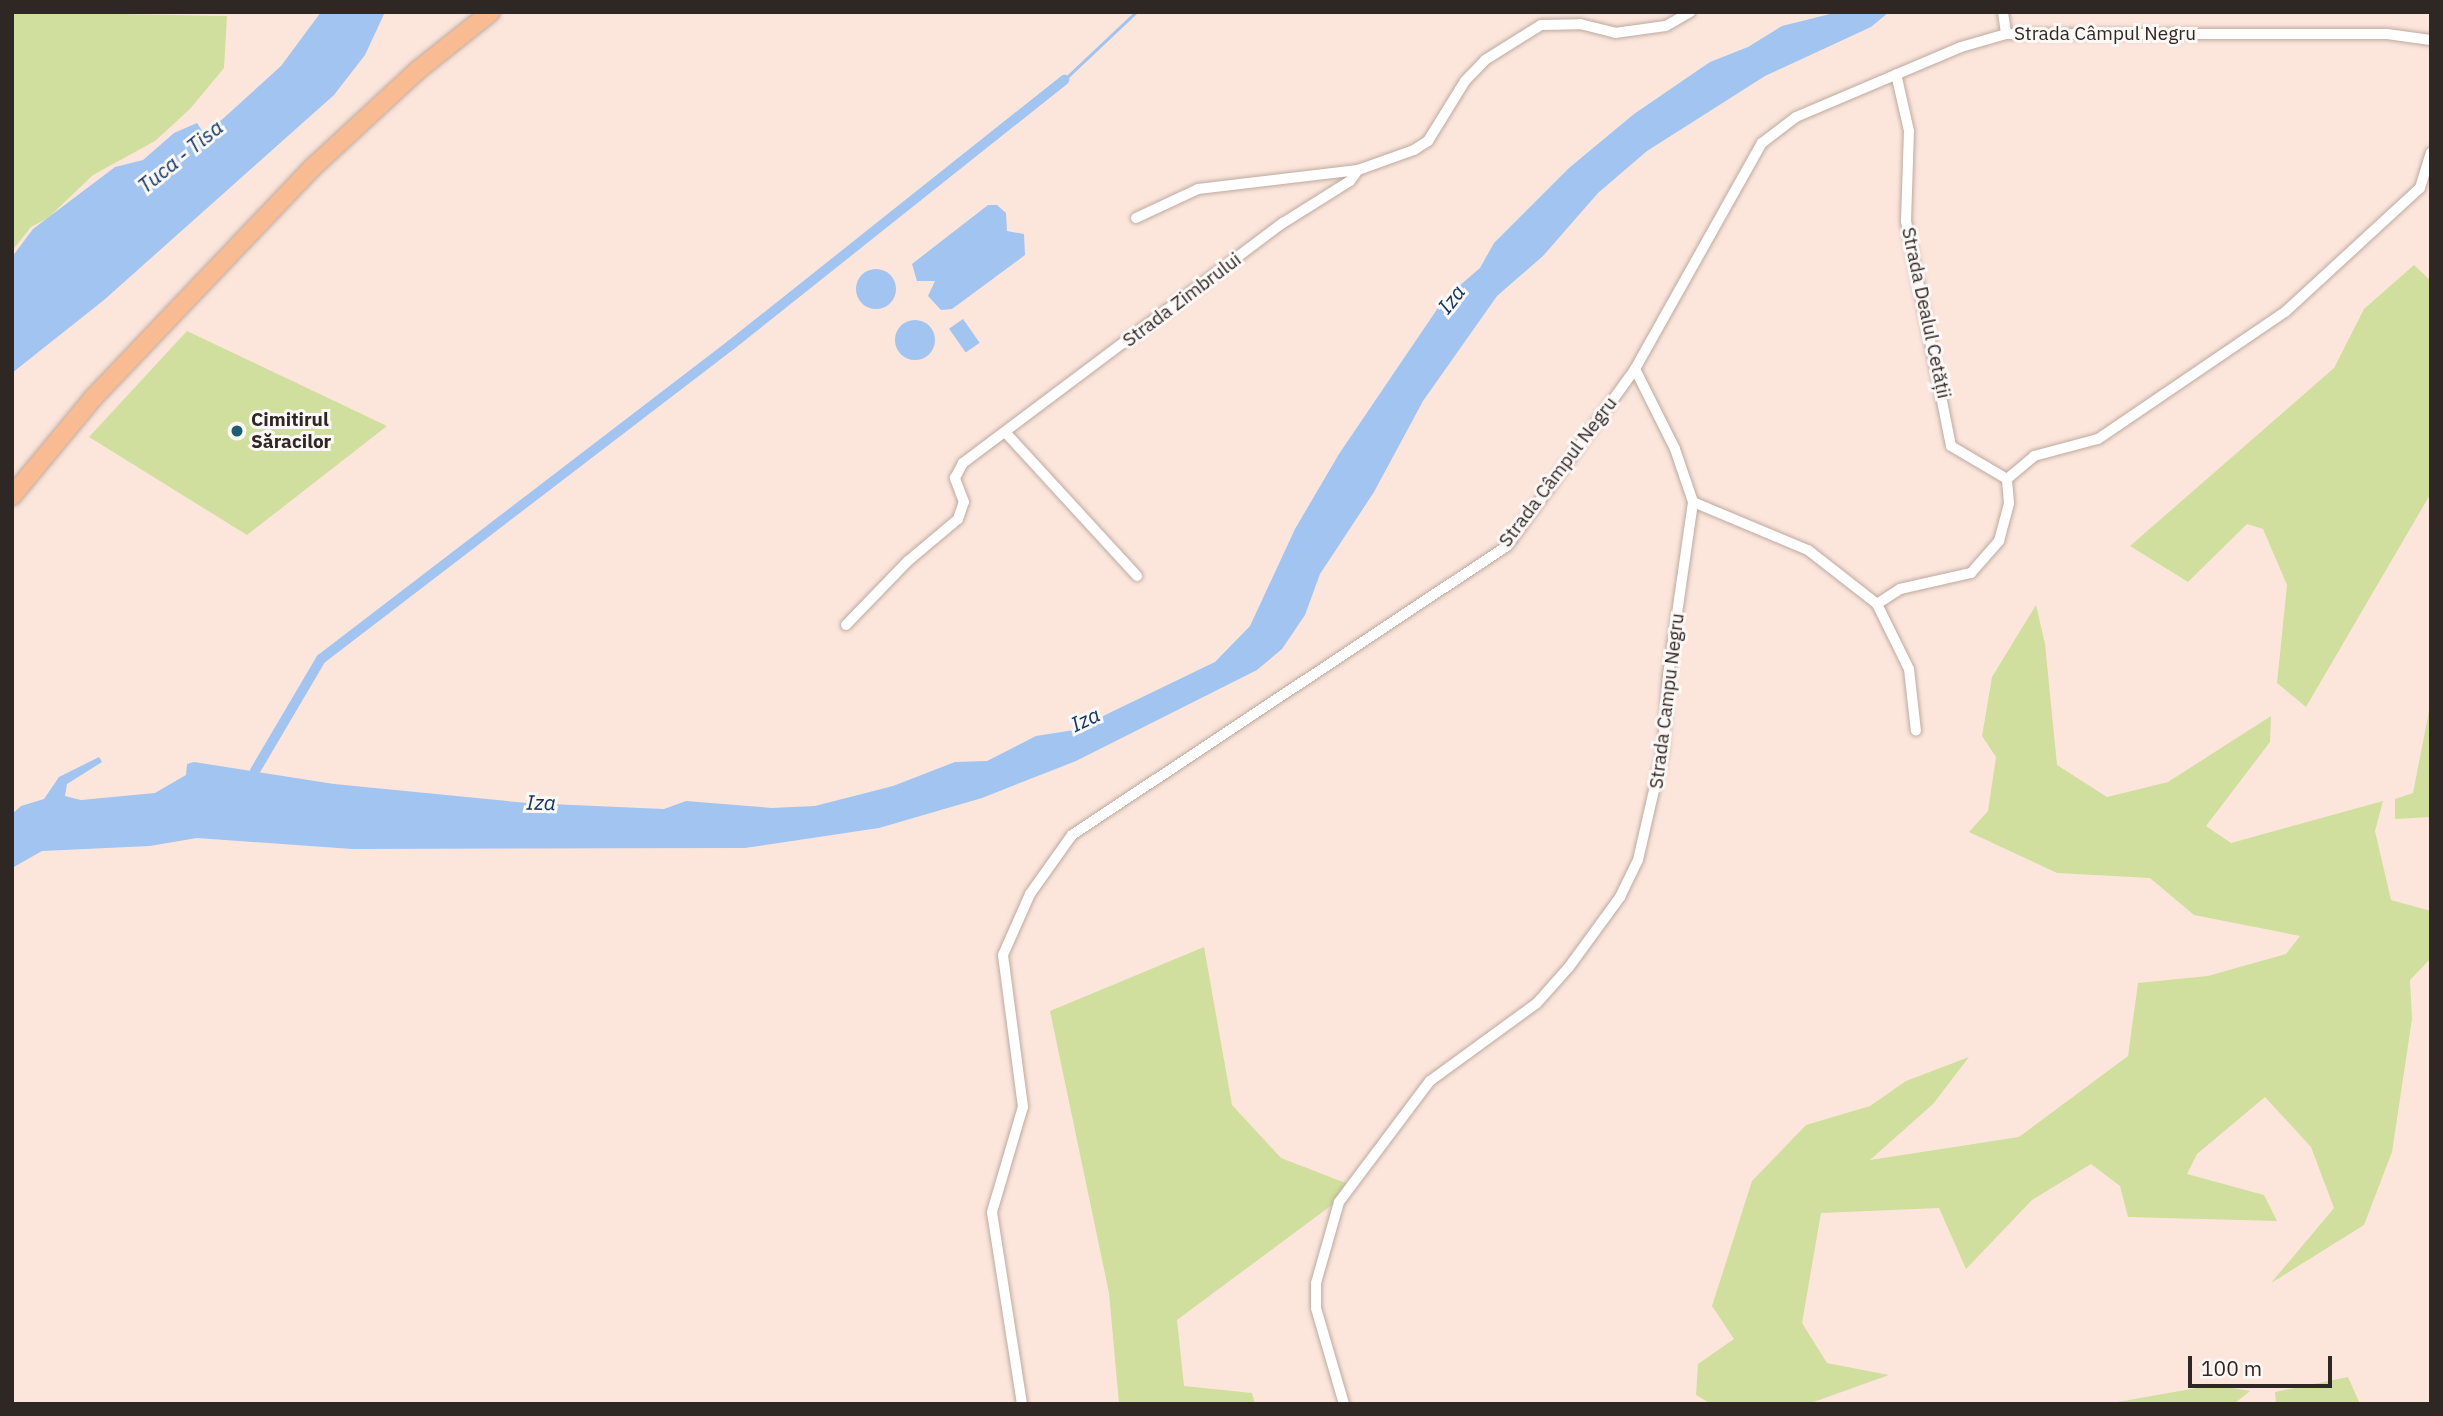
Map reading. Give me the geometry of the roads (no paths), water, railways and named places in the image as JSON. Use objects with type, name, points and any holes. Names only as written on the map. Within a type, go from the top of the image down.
[{"type":"main road","points":[[12,496],[93,398],[313,167],[447,45],[491,12]]},
{"type":"street","name":"Strada Zimbrului","points":[[1136,218],[1198,189],[1358,170],[1428,141],[1465,81],[1528,30],[1564,24],[1615,33],[1631,32],[1666,26],[1690,12]]},
{"type":"street","points":[[2003,13],[2006,34]]},
{"type":"street","name":"Strada Câmpul Negru","points":[[1021,1404],[992,1212],[1023,1107],[1003,956],[1030,894],[1072,835],[1507,545],[1635,369],[1762,144],[1796,117],[1961,47],[2006,34],[2388,34],[2431,40]]},
{"type":"street","name":"Strada Dealul Cetății","points":[[1896,74],[1909,131],[1906,221],[1951,446],[2007,479]]},
{"type":"street","points":[[1877,604],[1900,589],[1971,573],[1999,541],[2006,522],[2007,479],[2034,456],[2098,439],[2285,312],[2420,188],[2431,153]]},
{"type":"street","name":"Strada Zimbrului","points":[[846,625],[908,561],[958,519],[964,502],[955,478],[957,470],[1283,223],[1350,181],[1358,170]]},
{"type":"street","name":"Strada Campu Negru","points":[[1344,1404],[1317,1308],[1316,1283],[1339,1202],[1430,1081],[1537,1003],[1569,967],[1620,897],[1637,860],[1663,751],[1668,676],[1693,502],[1675,449],[1635,369]]},
{"type":"street","points":[[1006,433],[1137,576]]},
{"type":"street","points":[[1693,502],[1808,550],[1877,604],[1909,669],[1916,732]]},
{"type":"water","name":"Тиса - Tisa","points":[[321,12],[385,12],[365,55],[334,95],[104,300],[12,373],[12,257],[33,229],[115,167],[143,160],[174,133],[197,123],[205,135],[281,66]]},
{"type":"water","name":"Iza","points":[[1838,12],[1889,12],[1871,27],[1765,76],[1647,151],[1598,193],[1543,256],[1497,296],[1423,401],[1374,492],[1320,574],[1305,615],[1282,649],[1257,670],[1076,761],[982,798],[879,828],[745,848],[352,849],[197,838],[150,846],[42,851],[12,868],[12,814],[21,806],[44,799],[59,777],[99,757],[102,762],[67,784],[65,796],[81,800],[155,793],[186,775],[187,764],[194,762],[334,784],[527,803],[664,809],[686,801],[772,808],[815,806],[893,786],[955,762],[987,761],[1036,736],[1074,730],[1215,662],[1250,626],[1295,529],[1339,454],[1444,299],[1480,268],[1494,243],[1569,168],[1634,114],[1710,62],[1748,47],[1782,26]]},
{"type":"water","points":[[988,205],[997,205],[1006,213],[1007,231],[1024,234],[1025,255],[952,309],[941,310],[928,296],[935,281],[917,281],[912,264]]},
{"type":"water","points":[[876,269],[884,270],[890,275],[895,281],[895,297],[890,303],[884,308],[876,309],[868,308],[862,303],[857,297],[856,289],[857,281],[862,275],[868,270]]},
{"type":"water","points":[[963,319],[980,343],[966,353],[949,329]]},
{"type":"water","points":[[915,320],[923,321],[929,326],[934,332],[934,348],[929,354],[923,359],[915,360],[907,359],[901,354],[896,348],[895,340],[896,332],[901,326],[907,321]]},
{"type":"waterway","points":[[1064,80],[1136,12]]},
{"type":"waterway","points":[[255,771],[321,659],[731,345],[1064,80]]},
{"type":"place","name":"Cimitirul Săracilor","points":[[237,431]]}]
